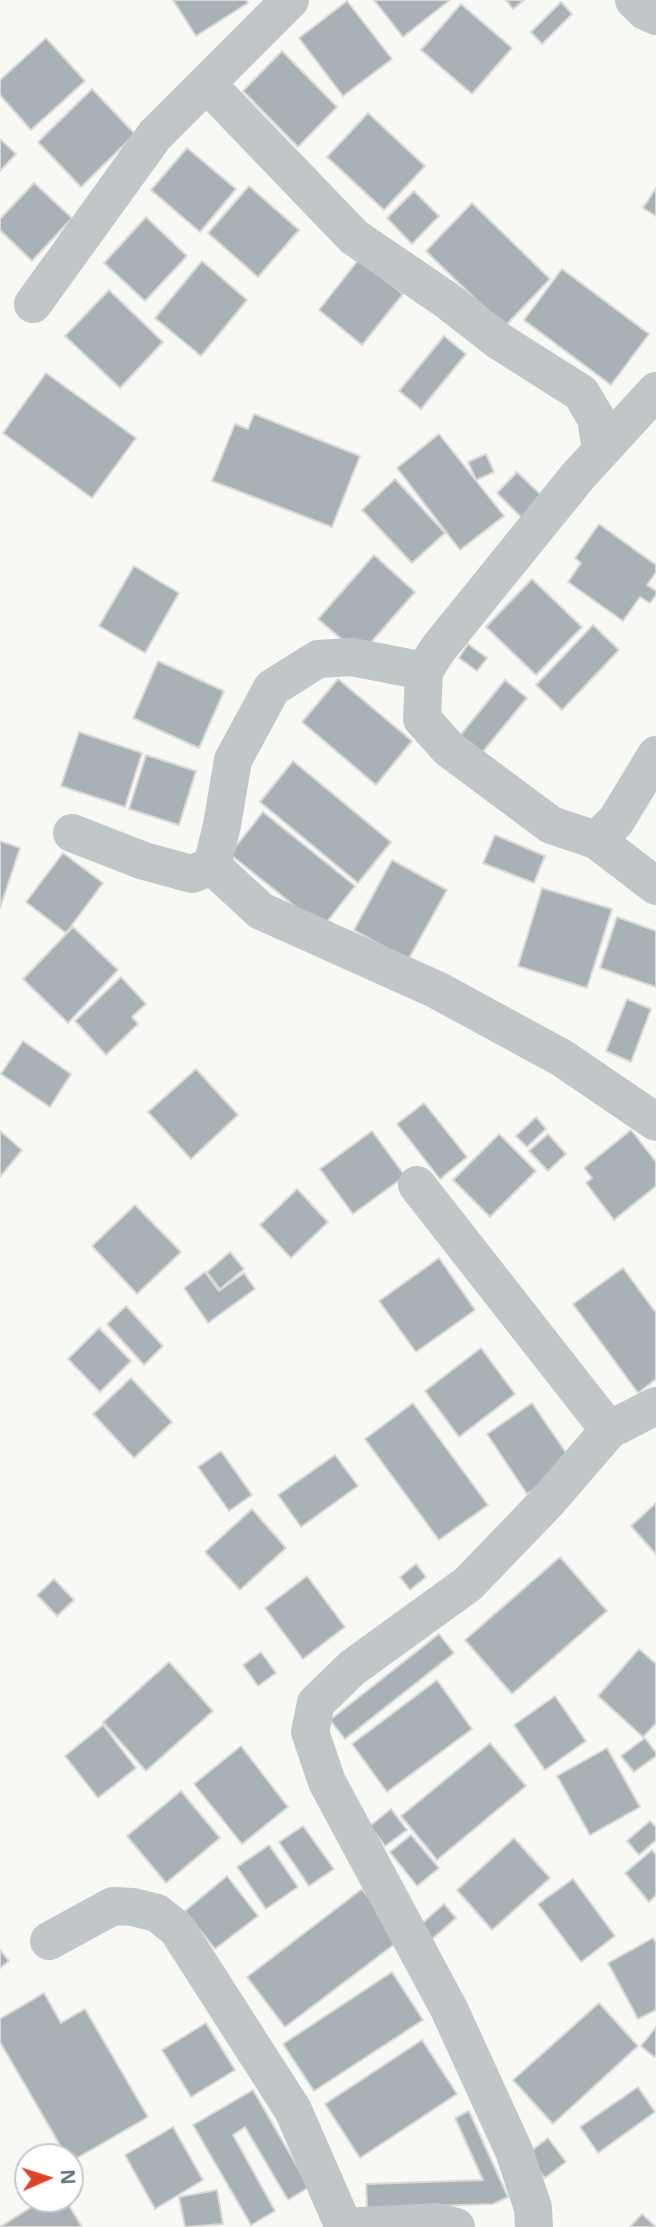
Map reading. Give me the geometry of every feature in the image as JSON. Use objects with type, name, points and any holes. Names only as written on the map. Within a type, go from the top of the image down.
[{"type":"street","points":[[33,304],[155,135],[290,0]]},
{"type":"street","points":[[634,0],[645,11],[656,16]]},
{"type":"street","points":[[207,84],[354,237],[445,299],[499,341],[581,393],[596,418],[601,450]]},
{"type":"street","points":[[656,391],[601,450],[438,649],[424,671],[422,719],[449,749],[551,825],[596,840],[656,886]]},
{"type":"street","points":[[212,866],[233,760],[272,688],[318,659],[352,657],[424,671]]},
{"type":"street","points":[[596,840],[616,821],[656,755]]},
{"type":"street","points":[[72,833],[144,860],[192,874],[212,866]]},
{"type":"street","points":[[212,866],[261,911],[460,1002],[562,1058],[656,1122]]},
{"type":"street","points":[[417,1185],[609,1430]]},
{"type":"street","points":[[534,2227],[533,2208],[509,2139],[449,2009],[327,1782],[310,1732],[316,1703],[352,1668],[468,1584],[547,1502],[609,1430],[656,1406]]},
{"type":"street","points":[[49,1941],[113,1906],[158,1913],[177,1929],[293,2110],[344,2227],[438,2222],[456,2227]]},
{"type":"building","points":[[173,0],[246,0],[248,3],[196,36]]},
{"type":"building","points":[[374,0],[450,0],[403,37]]},
{"type":"building","points":[[506,0],[524,0],[513,9]]},
{"type":"building","points":[[347,1],[392,59],[343,96],[299,38]]},
{"type":"building","points":[[561,2],[572,14],[542,44],[531,32]]},
{"type":"building","points":[[461,4],[512,48],[472,94],[421,50]]},
{"type":"building","points":[[46,38],[85,81],[31,130],[0,95],[0,80]]},
{"type":"building","points":[[282,51],[337,107],[298,147],[243,91]]},
{"type":"building","points":[[92,89],[135,134],[81,187],[38,142]]},
{"type":"building","points":[[368,113],[425,166],[384,210],[327,157]]},
{"type":"building","points":[[0,139],[16,154],[0,171]]},
{"type":"building","points":[[187,148],[236,189],[200,232],[151,190]]},
{"type":"building","points":[[34,183],[72,218],[32,261],[0,230],[0,219]]},
{"type":"building","points":[[249,186],[299,230],[258,277],[208,233]]},
{"type":"building","points":[[656,188],[656,216],[643,208]]},
{"type":"building","points":[[414,191],[439,216],[412,244],[387,218]]},
{"type":"building","points":[[472,203],[550,279],[504,327],[426,251]]},
{"type":"building","points":[[146,217],[187,256],[145,301],[104,263]]},
{"type":"building","points":[[359,259],[403,294],[362,345],[319,310]]},
{"type":"building","points":[[202,261],[247,300],[201,356],[155,318]]},
{"type":"building","points":[[562,269],[649,334],[611,385],[524,320]]},
{"type":"building","points":[[109,290],[163,342],[120,388],[65,336]]},
{"type":"building","points":[[444,336],[466,354],[421,409],[399,391]]},
{"type":"building","points":[[46,373],[136,438],[92,498],[3,433]]},
{"type":"building","points":[[254,414],[360,456],[332,527],[212,481],[235,424],[248,429]]},
{"type":"building","points":[[439,434],[504,516],[460,550],[397,468]]},
{"type":"building","points":[[486,454],[494,472],[476,480],[468,462]]},
{"type":"building","points":[[517,472],[543,497],[522,518],[497,493]]},
{"type":"building","points":[[395,479],[445,533],[412,563],[362,510]]},
{"type":"building","points":[[599,524],[656,565],[656,572],[647,585],[656,591],[656,595],[650,603],[640,597],[623,621],[568,582],[581,563],[575,558]]},
{"type":"building","points":[[374,555],[415,592],[360,655],[318,619]]},
{"type":"building","points":[[134,566],[179,593],[145,653],[99,626]]},
{"type":"building","points":[[532,579],[582,627],[536,675],[486,627]]},
{"type":"building","points":[[593,625],[619,650],[562,710],[536,685]]},
{"type":"building","points":[[468,644],[487,658],[477,671],[459,658]]},
{"type":"building","points":[[158,661],[224,691],[199,748],[133,718]]},
{"type":"building","points":[[338,679],[412,741],[376,785],[302,722]]},
{"type":"building","points":[[505,680],[527,698],[476,760],[454,743]]},
{"type":"building","points":[[79,732],[142,753],[125,807],[61,786]]},
{"type":"building","points":[[146,755],[196,771],[179,825],[129,809]]},
{"type":"building","points":[[293,761],[391,842],[358,883],[260,802]]},
{"type":"building","points":[[263,812],[355,886],[322,928],[230,854]]},
{"type":"building","points":[[495,835],[545,856],[534,883],[483,863]]},
{"type":"building","points":[[0,841],[20,848],[0,908]]},
{"type":"building","points":[[63,853],[103,883],[66,933],[26,902]]},
{"type":"building","points":[[392,860],[447,890],[408,960],[354,930]]},
{"type":"building","points":[[542,888],[612,909],[587,988],[518,966]]},
{"type":"building","points":[[617,917],[656,931],[656,987],[600,968]]},
{"type":"building","points":[[73,927],[118,970],[68,1023],[23,979]]},
{"type":"building","points":[[121,977],[146,1004],[132,1017],[138,1024],[106,1055],[75,1021]]},
{"type":"building","points":[[627,999],[651,1009],[631,1062],[606,1051]]},
{"type":"building","points":[[23,1041],[71,1074],[50,1107],[1,1074]]},
{"type":"building","points":[[196,1069],[238,1115],[191,1159],[148,1112]]},
{"type":"building","points":[[424,1103],[467,1157],[440,1179],[397,1124]]},
{"type":"building","points":[[536,1117],[546,1129],[527,1147],[516,1136]]},
{"type":"building","points":[[631,1130],[656,1162],[656,1186],[614,1220],[586,1183],[592,1178],[584,1168]]},
{"type":"building","points":[[0,1131],[22,1150],[0,1177]]},
{"type":"building","points":[[372,1131],[405,1176],[353,1214],[320,1169]]},
{"type":"building","points":[[499,1134],[536,1171],[490,1217],[453,1180]]},
{"type":"building","points":[[548,1134],[566,1154],[548,1171],[529,1151]]},
{"type":"building","points":[[297,1189],[328,1222],[291,1258],[260,1225]]},
{"type":"building","points":[[135,1205],[181,1252],[137,1294],[92,1246]]},
{"type":"building","points":[[230,1252],[244,1269],[220,1289],[207,1272]]},
{"type":"building","points":[[439,1258],[475,1310],[416,1352],[379,1301]]},
{"type":"building","points":[[623,1268],[656,1313],[656,1379],[638,1393],[573,1304]]},
{"type":"building","points":[[205,1272],[219,1291],[244,1273],[255,1289],[208,1323],[184,1288]]},
{"type":"building","points":[[126,1306],[163,1346],[144,1365],[107,1324]]},
{"type":"building","points":[[99,1328],[131,1361],[100,1392],[68,1359]]},
{"type":"building","points":[[481,1348],[515,1394],[459,1437],[425,1391]]},
{"type":"building","points":[[131,1378],[172,1422],[134,1458],[93,1414]]},
{"type":"building","points":[[413,1403],[488,1505],[439,1540],[365,1439]]},
{"type":"building","points":[[532,1403],[573,1463],[527,1494],[487,1434]]},
{"type":"building","points":[[221,1451],[252,1495],[229,1511],[198,1467]]},
{"type":"building","points":[[335,1455],[358,1486],[301,1527],[278,1495]]},
{"type":"building","points":[[656,1503],[656,1554],[631,1526]]},
{"type":"building","points":[[252,1509],[286,1548],[240,1590],[205,1552]]},
{"type":"building","points":[[560,1557],[607,1611],[512,1694],[465,1640]]},
{"type":"building","points":[[416,1564],[426,1577],[410,1590],[400,1577]]},
{"type":"building","points":[[307,1576],[345,1627],[303,1659],[265,1608]]},
{"type":"building","points":[[54,1579],[74,1600],[57,1616],[37,1595]]},
{"type":"building","points":[[439,1634],[454,1653],[345,1739],[330,1720]]},
{"type":"building","points":[[639,1649],[656,1664],[656,1723],[643,1737],[598,1696]]},
{"type":"building","points":[[261,1652],[276,1673],[258,1686],[243,1665]]},
{"type":"building","points":[[169,1662],[213,1711],[146,1771],[103,1722]]},
{"type":"building","points":[[437,1680],[472,1729],[387,1792],[352,1744]]},
{"type":"building","points":[[555,1696],[586,1741],[545,1770],[514,1725]]},
{"type":"building","points":[[103,1725],[136,1768],[98,1798],[65,1756]]},
{"type":"building","points":[[645,1738],[656,1756],[634,1772],[621,1756]]},
{"type":"building","points":[[490,1743],[526,1786],[437,1860],[401,1816]]},
{"type":"building","points":[[241,1746],[288,1807],[242,1844],[194,1784]]},
{"type":"building","points":[[607,1748],[640,1807],[590,1835],[557,1776]]},
{"type":"building","points":[[181,1791],[220,1838],[166,1883],[127,1836]]},
{"type":"building","points":[[391,1809],[407,1830],[385,1846],[370,1826]]},
{"type":"building","points":[[650,1821],[656,1827],[656,1840],[639,1855],[627,1841]]},
{"type":"building","points":[[303,1826],[334,1869],[309,1886],[279,1842]]},
{"type":"building","points":[[411,1835],[439,1868],[417,1886],[390,1852]]},
{"type":"building","points":[[514,1838],[550,1878],[492,1930],[457,1890]]},
{"type":"building","points":[[269,1845],[298,1887],[266,1909],[237,1867]]},
{"type":"building","points":[[652,1850],[656,1855],[656,1895],[649,1902],[625,1873]]},
{"type":"building","points":[[227,1876],[258,1916],[215,1949],[185,1911]]},
{"type":"building","points":[[573,1879],[615,1936],[581,1962],[538,1904]]},
{"type":"building","points":[[362,1889],[400,1940],[285,2027],[247,1977]]},
{"type":"building","points":[[444,1904],[456,1918],[431,1940],[419,1926]]},
{"type":"building","points":[[653,1938],[656,1943],[656,2010],[638,2019],[608,1963]]},
{"type":"building","points":[[0,1950],[9,1961],[0,1968]]},
{"type":"building","points":[[392,1972],[423,2020],[314,2091],[283,2044]]},
{"type":"building","points":[[44,1993],[61,2023],[85,2009],[148,2117],[84,2154],[84,2143],[59,2143],[0,2042],[0,2019]]},
{"type":"building","points":[[599,2003],[638,2046],[553,2124],[513,2080]]},
{"type":"building","points":[[206,2023],[235,2070],[191,2097],[162,2050]]},
{"type":"building","points":[[656,2027],[656,2055],[654,2057],[641,2046]]},
{"type":"building","points":[[422,2040],[457,2094],[360,2158],[325,2104]]},
{"type":"building","points":[[638,2087],[655,2112],[598,2153],[580,2127]]},
{"type":"building","points":[[253,2090],[309,2187],[288,2200],[245,2127],[233,2135],[275,2211],[251,2225],[193,2125]]},
{"type":"building","points":[[469,2111],[508,2197],[493,2204],[367,2208],[366,2184],[483,2180],[455,2118]]},
{"type":"building","points":[[173,2127],[203,2180],[155,2209],[125,2155]]},
{"type":"building","points":[[548,2138],[566,2162],[545,2178],[526,2155]]},
{"type":"building","points":[[217,2190],[223,2224],[185,2227],[179,2197]]},
{"type":"building","points":[[22,2213],[74,2213],[82,2227],[0,2227]]},
{"type":"building","points":[[642,2214],[656,2227],[630,2227]]}]
